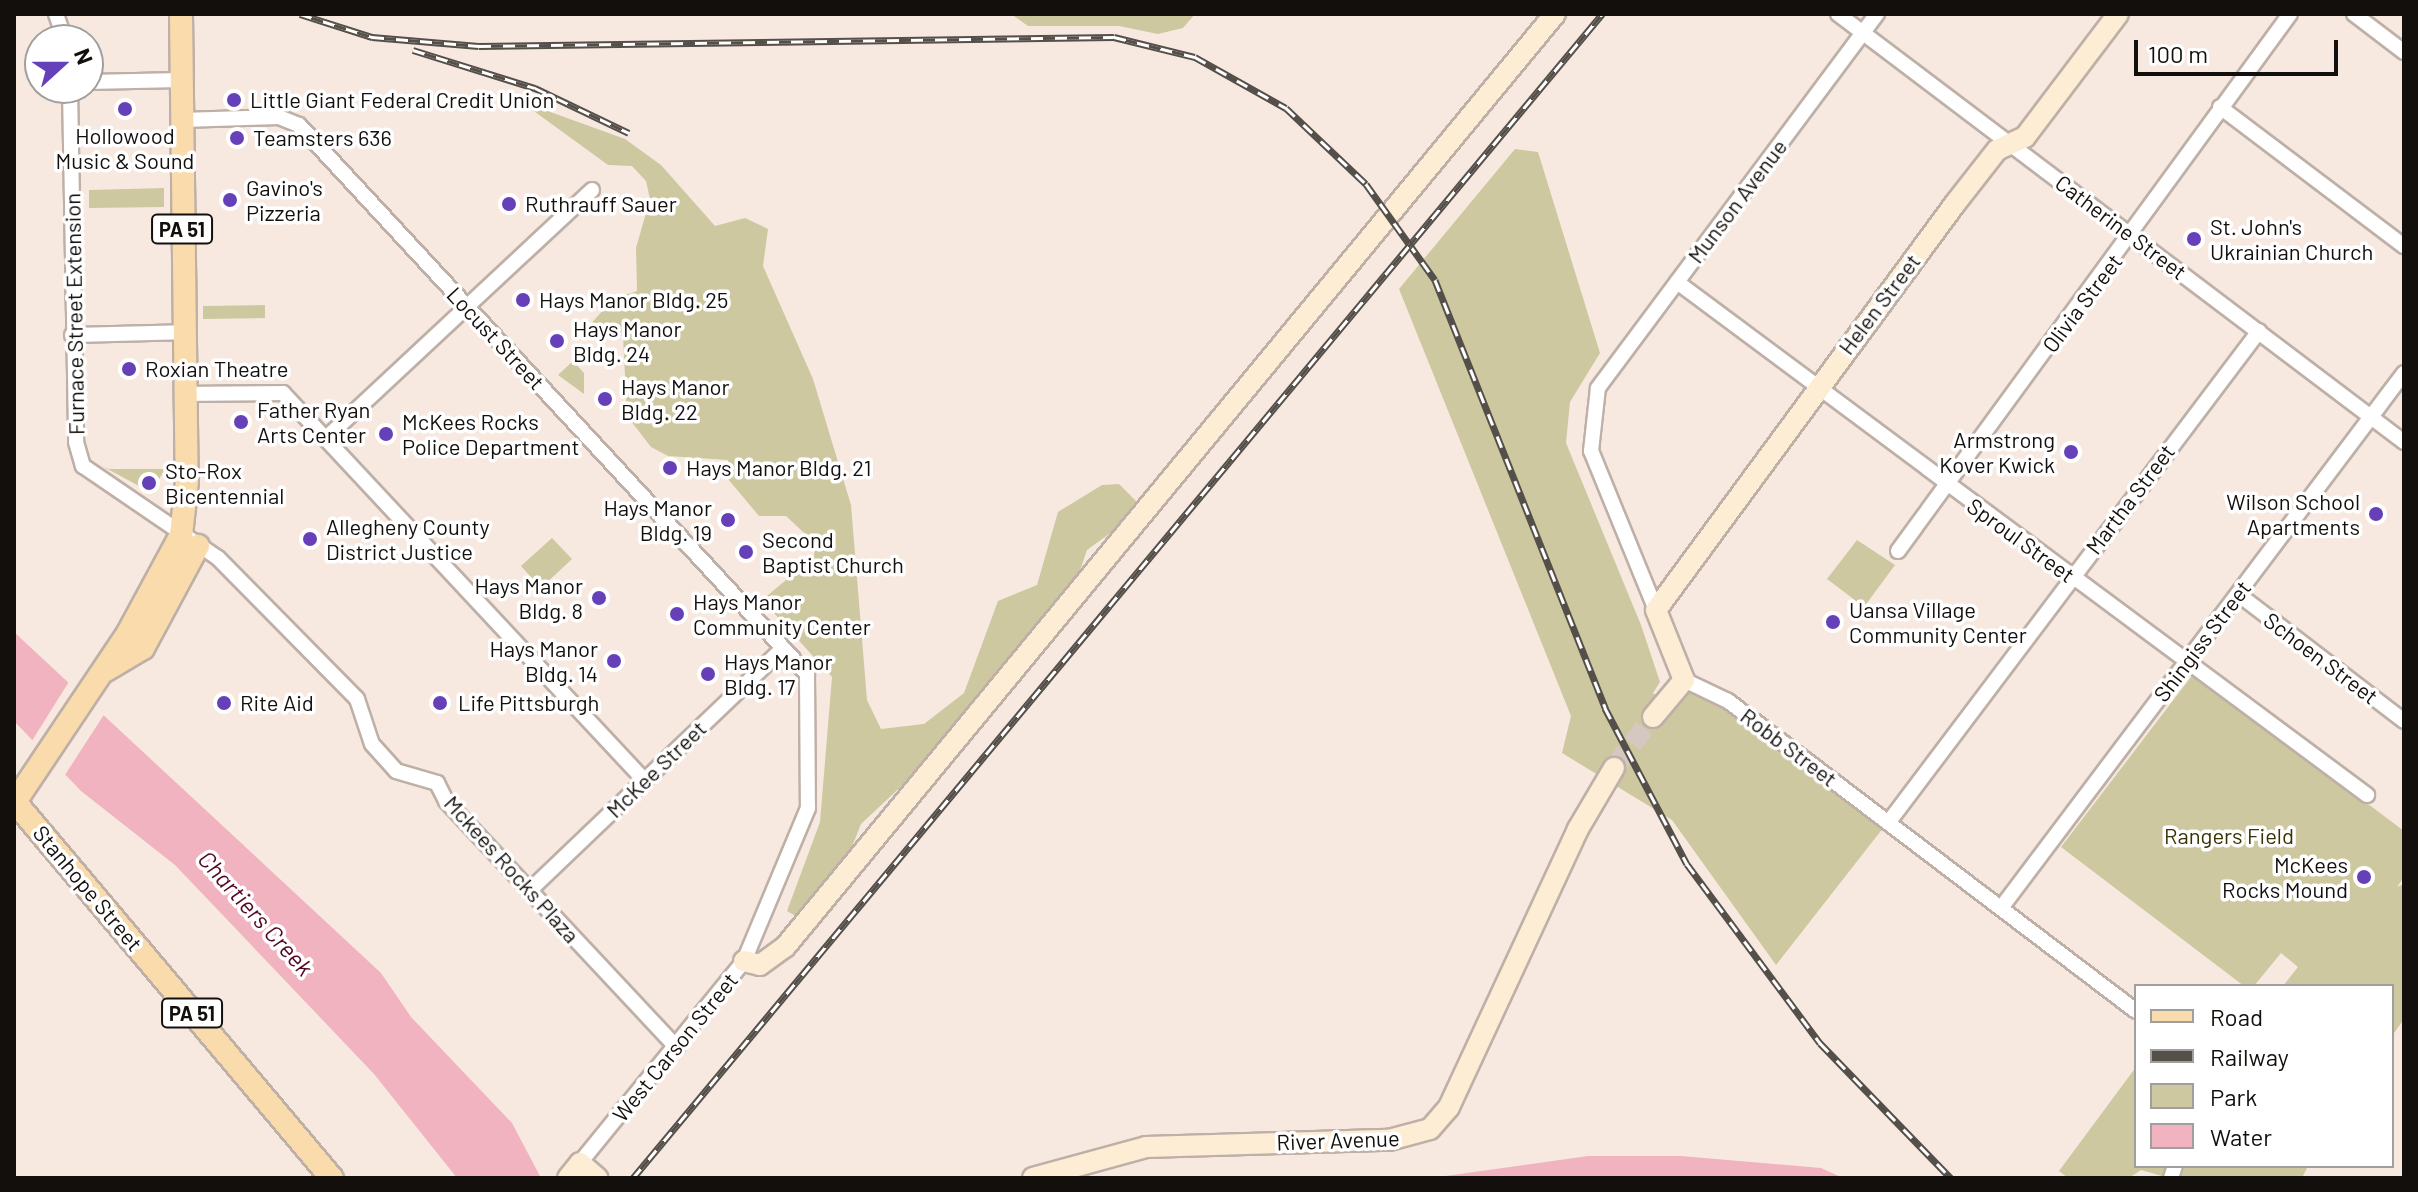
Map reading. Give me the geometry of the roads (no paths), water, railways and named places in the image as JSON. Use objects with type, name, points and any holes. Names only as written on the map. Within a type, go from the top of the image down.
[{"type":"main road","name":"PA 51","points":[[181,14],[189,541]]},
{"type":"main road","name":"Stanhope Street","points":[[189,541],[111,664],[15,802],[332,1178]]},
{"type":"street","points":[[744,961],[760,965],[785,947],[1381,220],[1555,14]]},
{"type":"street","name":"Catherine Street","points":[[1838,14],[2404,442]]},
{"type":"street","name":"Munson Avenue","points":[[1656,610],[1591,451],[1598,388],[1877,14]]},
{"type":"street","name":"Helen Street","points":[[1656,610],[1816,388],[1997,150],[2025,137],[2118,14]]},
{"type":"street","name":"Olivia Street","points":[[1898,551],[2290,14]]},
{"type":"street","points":[[2354,14],[2404,52]]},
{"type":"street","points":[[104,82],[181,80]]},
{"type":"street","name":"Furnace Street Extension","points":[[70,104],[72,335],[83,466],[189,541]]},
{"type":"street","points":[[2220,107],[2404,246]]},
{"type":"street","name":"Locust Street","points":[[181,120],[291,120],[807,674]]},
{"type":"street","points":[[325,439],[592,190]]},
{"type":"street","name":"Sproul Street","points":[[1677,282],[1946,486],[2367,795]]},
{"type":"street","name":"Martha Street","points":[[1888,823],[2071,576],[2259,331]]},
{"type":"street","points":[[72,335],[184,332]]},
{"type":"street","name":"Shingiss Street","points":[[2001,908],[2404,373]]},
{"type":"street","points":[[185,394],[283,393],[644,780]]},
{"type":"street","name":"Mckees Rocks Plaza","points":[[189,541],[357,699],[372,744],[396,771],[437,783],[530,890],[677,1048]]},
{"type":"street","name":"Schoen Street","points":[[2238,594],[2404,721]]},
{"type":"street","points":[[1653,717],[1684,680],[1656,610]]},
{"type":"street","name":"McKee Street","points":[[530,890],[783,648]]},
{"type":"street","name":"West Carson Street","points":[[574,1171],[677,1048],[744,961],[808,808],[807,674]]},
{"type":"street","name":"Robb Street","points":[[1684,680],[1728,701],[2134,1009]]},
{"type":"street","name":"River Avenue","points":[[1033,1178],[1146,1147],[1389,1140],[1430,1129],[1449,1107],[1578,829],[1614,768]]},
{"type":"street","points":[[574,1171],[597,1178]]},
{"type":"water","name":"Chartiers Creek","points":[[14,632],[381,973],[411,1017],[512,1123],[541,1178],[457,1178],[374,1074],[175,865],[81,791],[14,721]]},
{"type":"water","points":[[1588,1156],[1681,1156],[1821,1168],[1843,1178],[1431,1178]]},
{"type":"tunnel","points":[[1614,768],[1653,717]]},
{"type":"railway","points":[[300,14],[372,37],[479,46],[1114,37],[1195,57],[1286,108],[1366,184],[1435,280],[1605,708],[1687,864],[1820,1043],[1951,1178]]},
{"type":"railway","points":[[633,1178],[1602,14]]},
{"type":"railway","points":[[413,50],[535,88],[629,133]]},
{"type":"place","name":"Little Giant Federal Credit Union","points":[[234,100]]},
{"type":"place","name":"Hollowood Music & Sound","points":[[125,109]]},
{"type":"place","name":"Teamsters 636","points":[[237,138]]},
{"type":"place","name":"Gavino's Pizzeria","points":[[230,200]]},
{"type":"place","name":"Ruthrauff Sauer","points":[[509,204]]},
{"type":"place","name":"St. John's Ukrainian Church","points":[[2194,239]]},
{"type":"place","name":"Hays Manor Bldg. 25","points":[[523,300]]},
{"type":"place","name":"Hays Manor Bldg. 24","points":[[557,341]]},
{"type":"place","name":"Roxian Theatre","points":[[129,369]]},
{"type":"place","name":"Hays Manor Bldg. 22","points":[[605,399]]},
{"type":"place","name":"Father Ryan Arts Center","points":[[241,422]]},
{"type":"place","name":"McKees Rocks Police Department","points":[[386,434]]},
{"type":"place","name":"Armstrong Kover Kwick","points":[[2071,452]]},
{"type":"place","name":"Hays Manor Bldg. 21","points":[[670,468]]},
{"type":"place","name":"Sto-Rox Bicentennial","points":[[149,483]]},
{"type":"place","name":"Wilson School Apartments","points":[[2376,514]]},
{"type":"place","name":"Hays Manor Bldg. 19","points":[[728,520]]},
{"type":"place","name":"Allegheny County District Justice","points":[[310,539]]},
{"type":"place","name":"Second Baptist Church","points":[[746,552]]},
{"type":"place","name":"Hays Manor Bldg. 8","points":[[599,598]]},
{"type":"place","name":"Hays Manor Community Center","points":[[677,614]]},
{"type":"place","name":"Uansa Village Community Center","points":[[1833,622]]},
{"type":"place","name":"Hays Manor Bldg. 14","points":[[614,661]]},
{"type":"place","name":"Hays Manor Bldg. 17","points":[[708,674]]},
{"type":"place","name":"Rite Aid","points":[[224,703]]},
{"type":"place","name":"Life Pittsburgh","points":[[440,703]]},
{"type":"place","name":"McKees Rocks Mound","points":[[2364,877]]},
{"type":"park label","name":"Rangers Field","points":[[2229,836]]}]
